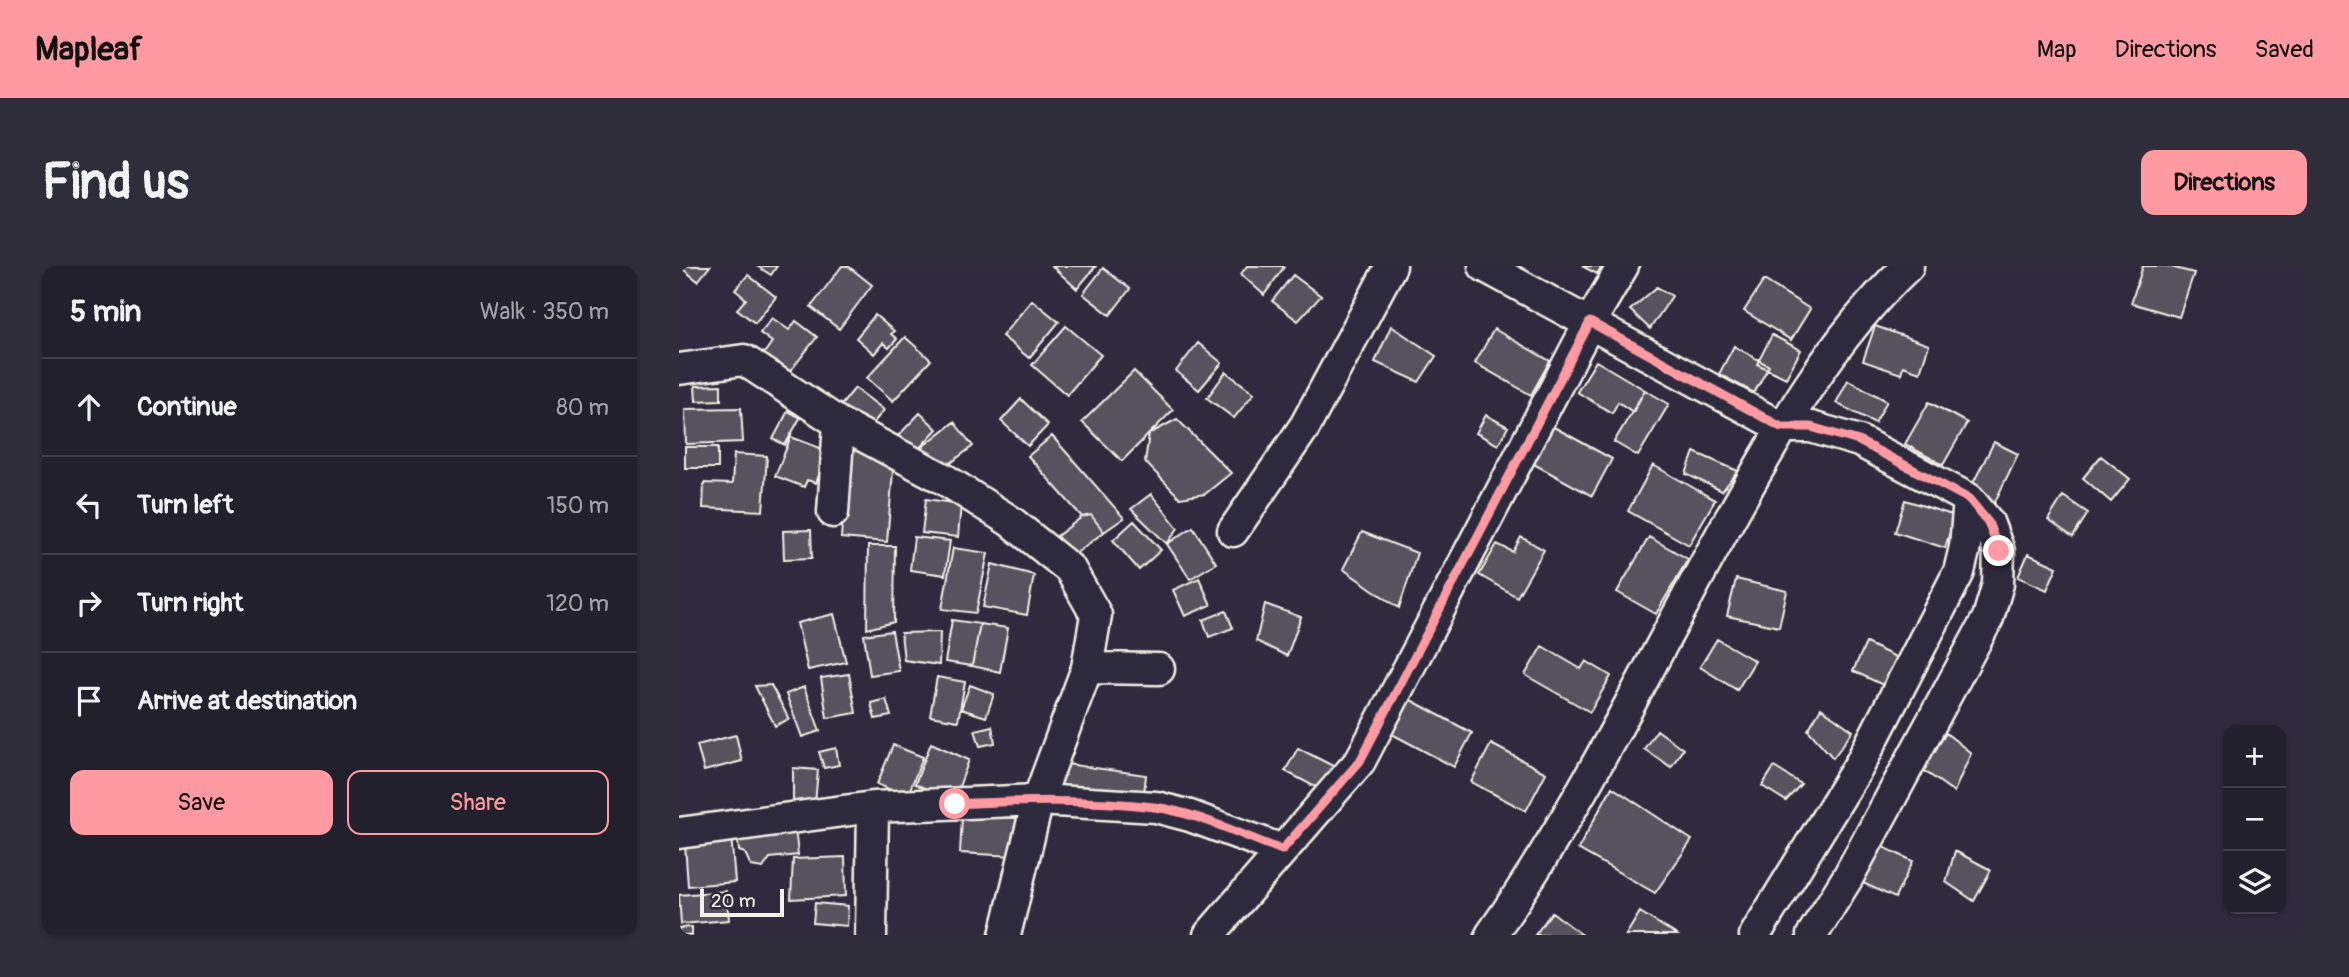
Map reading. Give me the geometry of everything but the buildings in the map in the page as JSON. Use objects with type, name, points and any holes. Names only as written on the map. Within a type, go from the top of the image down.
[{"type":"street","points":[[1233,531],[1305,426],[1391,266]]},
{"type":"street","points":[[1484,266],[1781,427],[1811,427],[1859,441],[1969,499],[1988,522],[1999,551],[1998,584],[1988,618],[1848,877],[1812,935]]},
{"type":"street","points":[[1209,935],[1360,761],[1590,322],[1623,266]]},
{"type":"street","points":[[1491,935],[1545,852],[1781,427],[1873,299],[1908,266]]},
{"type":"street","points":[[679,369],[744,360],[839,423],[944,479],[1010,521],[1070,569],[1096,615],[1087,668],[1038,800],[1005,935]]},
{"type":"street","points":[[833,512],[839,423]]},
{"type":"street","points":[[1755,935],[1860,764],[1959,572],[1965,547],[1969,499]]},
{"type":"street","points":[[1087,668],[1159,669]]},
{"type":"street","points":[[679,833],[873,807],[1038,800],[1156,807],[1190,816],[1282,850]]},
{"type":"street","points":[[871,935],[873,807]]},
{"type":"route","points":[[955,804],[1038,800],[1156,807],[1190,816],[1282,850],[1360,761],[1590,322],[1781,427],[1811,427],[1859,441],[1969,499],[1988,522],[1999,551]]}]
